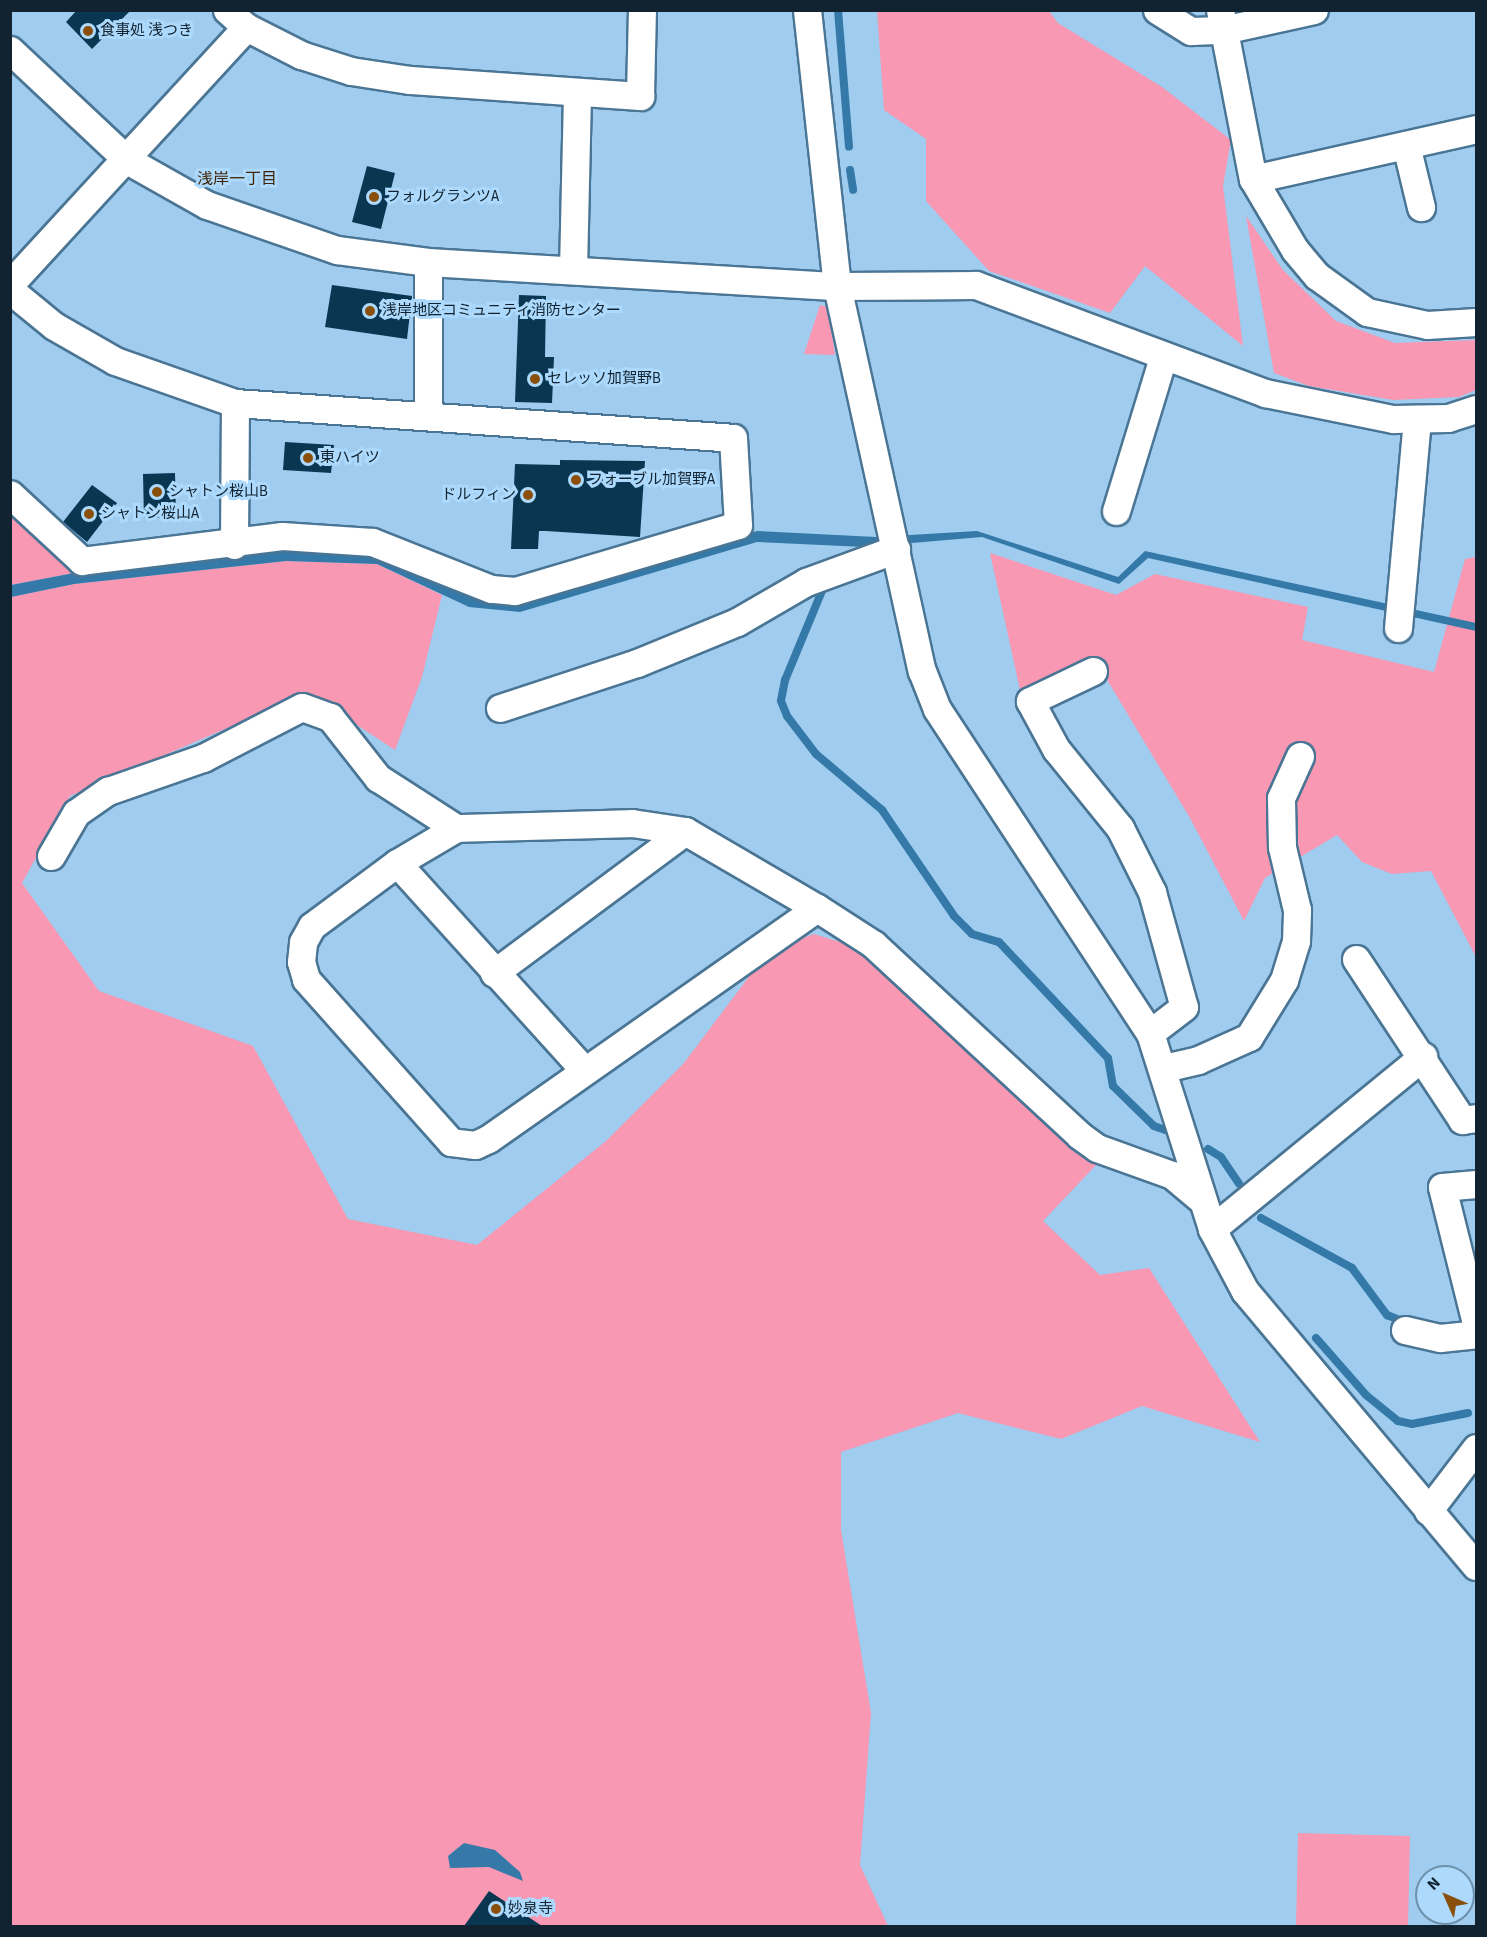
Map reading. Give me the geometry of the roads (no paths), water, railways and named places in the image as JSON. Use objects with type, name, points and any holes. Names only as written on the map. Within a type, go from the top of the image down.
[{"type":"street","points":[[10,284],[127,160],[236,19],[301,55],[351,71],[577,94],[640,96],[642,10]]},
{"type":"street","points":[[807,10],[837,286],[922,671],[937,709],[1150,1033],[1164,1068],[1201,1199],[1212,1229],[1261,1316],[1428,1511],[1475,1560]]},
{"type":"street","points":[[1157,10],[1191,31],[1222,20],[1314,10]]},
{"type":"street","points":[[1222,20],[1253,179],[1295,250],[1341,297],[1367,312],[1427,325],[1476,322]]},
{"type":"street","points":[[10,50],[127,160],[207,206],[270,230],[337,250],[428,262],[837,286],[976,285],[1163,357],[1265,393],[1393,419],[1448,418],[1476,409]]},
{"type":"street","points":[[573,270],[577,94]]},
{"type":"street","points":[[1253,179],[1476,129]]},
{"type":"street","points":[[1406,145],[1421,207]]},
{"type":"street","points":[[428,262],[428,415]]},
{"type":"street","points":[[10,290],[54,326],[116,361],[235,403],[733,438],[738,525],[515,591],[491,589],[372,542],[282,536],[234,545],[82,561],[10,494]]},
{"type":"street","points":[[1116,511],[1163,357]]},
{"type":"street","points":[[234,545],[235,403]]},
{"type":"street","points":[[1398,628],[1417,419]]},
{"type":"street","points":[[500,708],[677,647],[737,622],[806,582],[896,549]]},
{"type":"street","points":[[1093,671],[1030,701],[1056,749],[1120,828],[1152,892],[1179,976],[1184,1007],[1150,1033]]},
{"type":"street","points":[[51,856],[76,813],[108,792],[203,758],[302,707],[330,717],[378,778],[456,828]]},
{"type":"street","points":[[1164,1068],[1198,1060],[1249,1037],[1284,980],[1296,941],[1297,910],[1282,847],[1281,798],[1300,756]]},
{"type":"street","points":[[816,908],[583,1069],[488,1139],[460,1145],[451,1142],[315,993],[301,962],[312,926],[397,864],[456,828],[632,823],[685,831],[816,908],[873,944],[1079,1135],[1097,1148],[1172,1175],[1201,1199]]},
{"type":"street","points":[[494,974],[685,831]]},
{"type":"street","points":[[397,864],[494,974],[583,1069]]},
{"type":"street","points":[[1356,959],[1423,1056],[1462,1120],[1476,1119]]},
{"type":"street","points":[[1212,1229],[1423,1056]]},
{"type":"street","points":[[1476,1184],[1442,1187],[1476,1323]]},
{"type":"street","points":[[1405,1330],[1440,1338],[1476,1334]]},
{"type":"street","points":[[1428,1511],[1476,1448]]},
{"type":"water","points":[[757,531],[876,537],[977,531],[1118,577],[1145,551],[1476,623],[1476,631],[1148,558],[1119,584],[982,537],[865,547],[757,542],[520,612],[469,607],[377,564],[286,561],[74,584],[11,597],[11,585],[74,573],[184,564],[287,549],[378,553],[518,602]]},
{"type":"water","points":[[464,1843],[495,1850],[520,1872],[523,1881],[489,1867],[450,1868],[448,1856]]},
{"type":"waterway","points":[[838,10],[849,147]]},
{"type":"waterway","points":[[850,170],[853,190]]},
{"type":"waterway","points":[[824,586],[785,680],[781,701],[787,716],[816,754],[882,810],[954,916],[972,934],[999,942],[1108,1058],[1113,1086],[1154,1126],[1165,1130]]},
{"type":"waterway","points":[[1208,1149],[1221,1157],[1239,1184]]},
{"type":"waterway","points":[[1261,1218],[1352,1268],[1387,1315],[1404,1322]]},
{"type":"waterway","points":[[1316,1338],[1366,1395],[1398,1421],[1412,1424],[1468,1413]]},
{"type":"place","name":"食事処 浅つき","points":[[88,31]]},
{"type":"place","name":"フォルグランツA","points":[[374,197]]},
{"type":"place","name":"浅岸地区コミュニティ消防センター","points":[[370,311]]},
{"type":"place","name":"セレッソ加賀野B","points":[[535,379]]},
{"type":"place","name":"東ハイツ","points":[[308,458]]},
{"type":"place","name":"フォーブル加賀野A","points":[[576,480]]},
{"type":"place","name":"シャトン桜山B","points":[[157,492]]},
{"type":"place","name":"ドルフィン","points":[[528,495]]},
{"type":"place","name":"シャトン桜山A","points":[[89,514]]},
{"type":"place","name":"妙泉寺","points":[[496,1909]]},
{"type":"district","name":"浅岸一丁目","points":[[237,179]]}]
